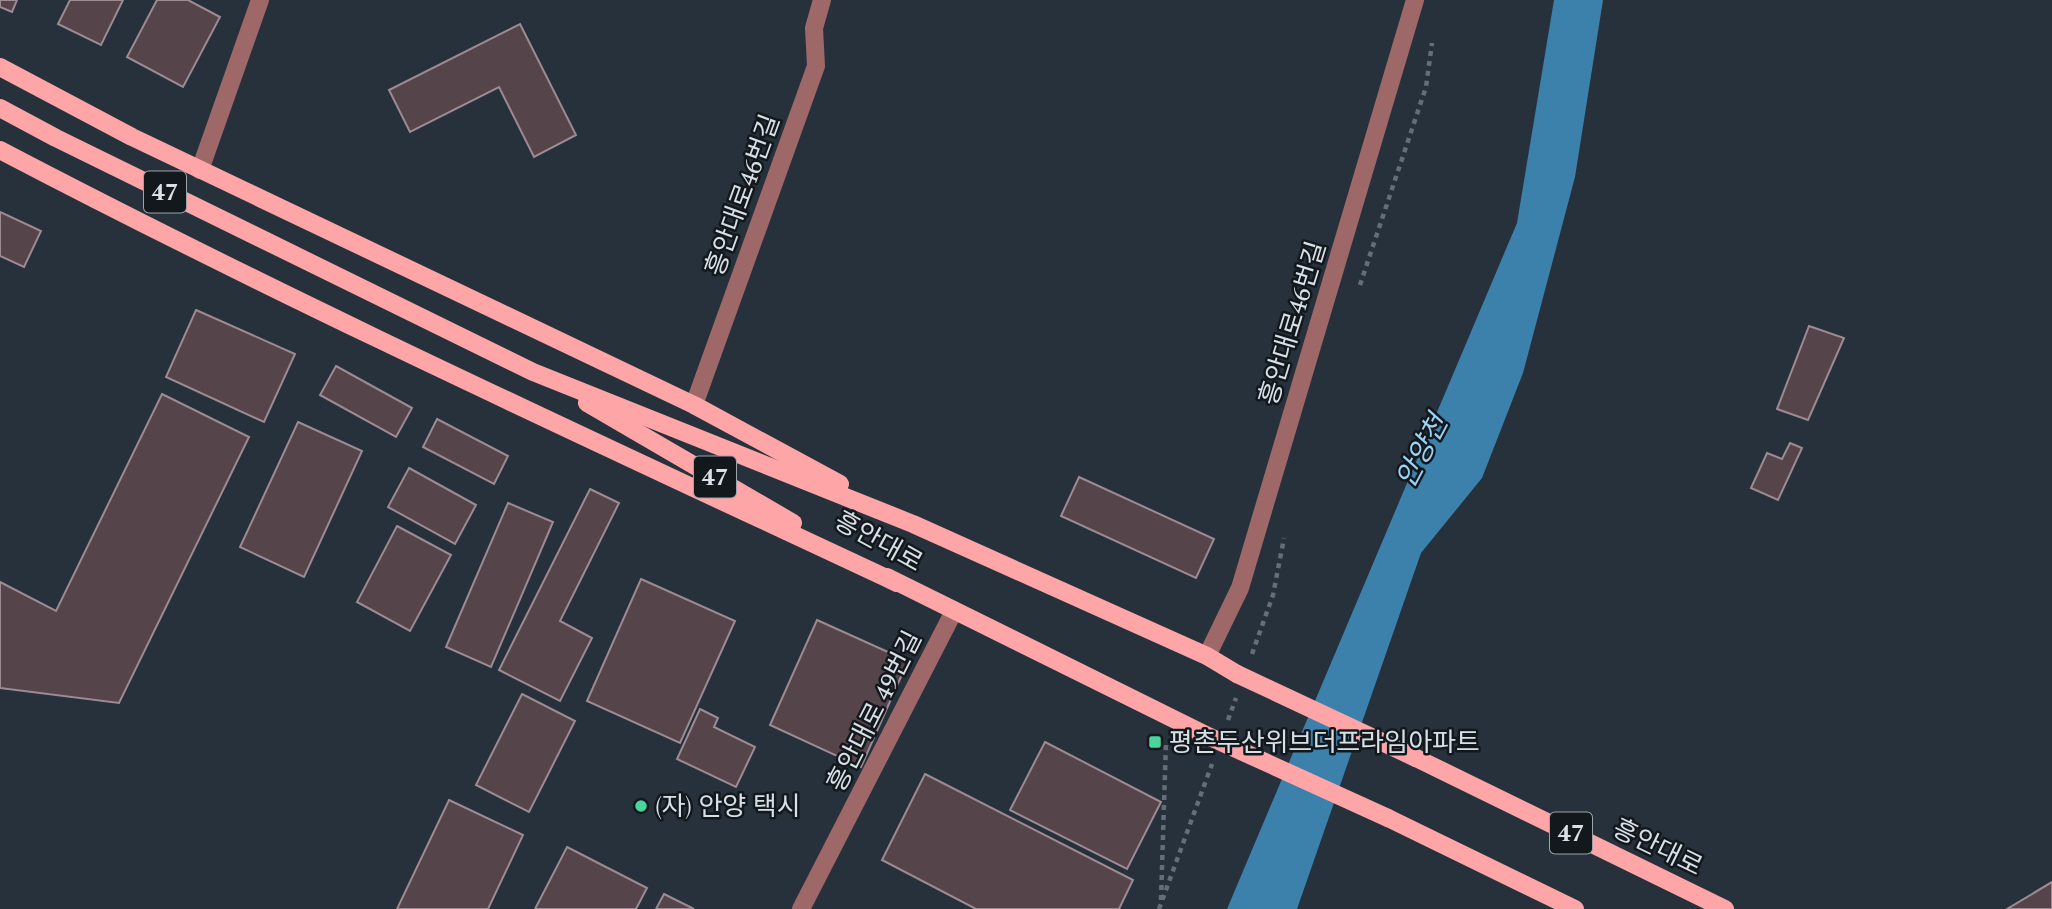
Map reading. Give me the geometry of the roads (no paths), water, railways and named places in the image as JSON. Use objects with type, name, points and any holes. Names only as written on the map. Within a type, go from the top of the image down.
[{"type":"main road","points":[[0,67],[132,138],[694,405],[914,524]]},
{"type":"main road","name":"흥안대로","points":[[0,108],[55,138],[533,372],[914,524],[1207,656],[1237,674],[1726,909]]},
{"type":"main road","points":[[0,150],[107,206],[480,387],[897,583]]},
{"type":"main road","name":"흥안대로","points":[[533,372],[897,583],[1210,737],[1388,817],[1575,909]]},
{"type":"street","points":[[200,170],[260,0]]},
{"type":"street","name":"흥안대로46번길","points":[[694,405],[816,66],[814,28],[822,0]]},
{"type":"street","name":"흥안대로46번길","points":[[1207,656],[1240,588],[1415,0]]},
{"type":"street","name":"흥안대로 49번길","points":[[801,909],[954,611]]},
{"type":"water","name":"안양천","points":[[1554,0],[1603,0],[1575,177],[1523,373],[1482,478],[1421,553],[1297,909],[1227,909],[1517,223]]},
{"type":"place","name":"평촌두산위브더프라임아파트","points":[[1155,742]]},
{"type":"place","name":"(자) 안양 택시","points":[[641,806]]}]
